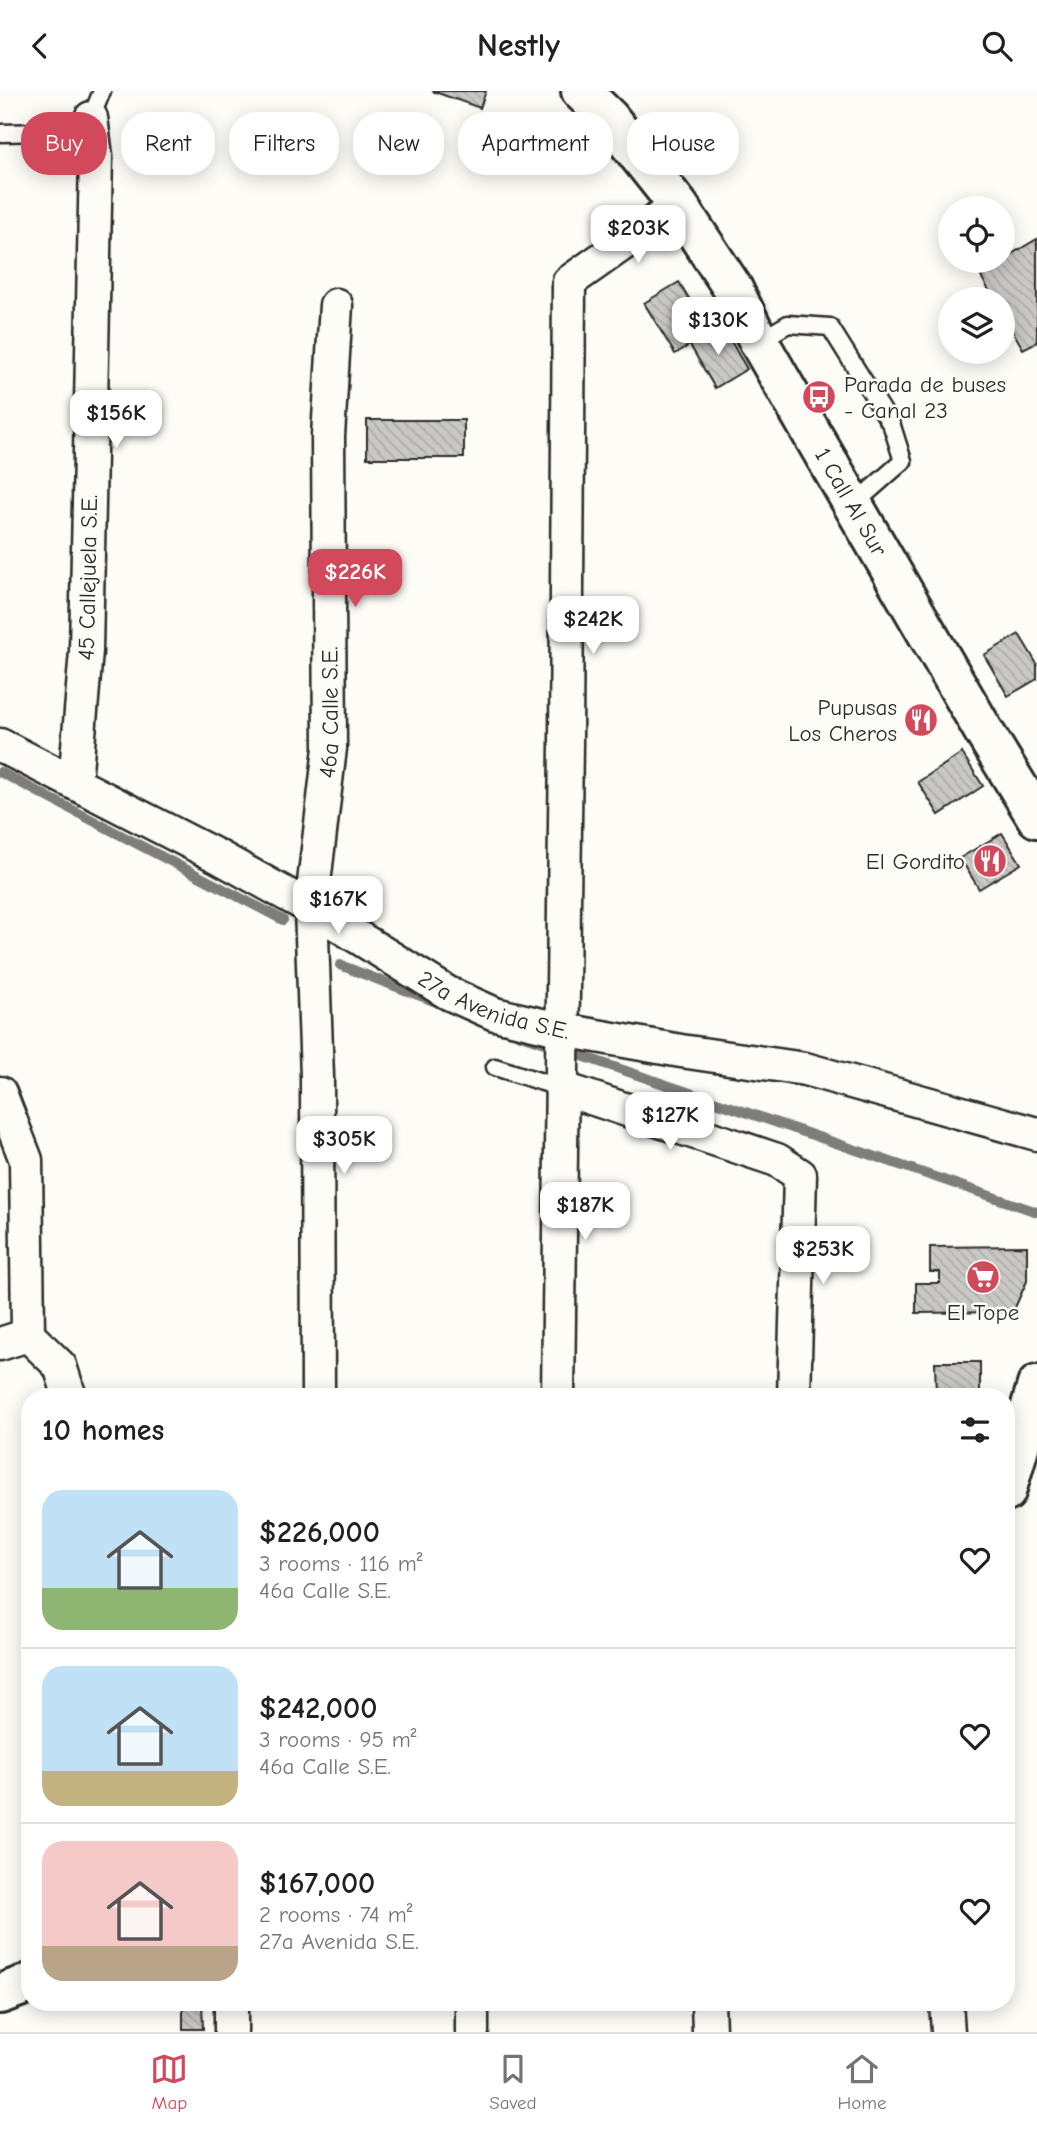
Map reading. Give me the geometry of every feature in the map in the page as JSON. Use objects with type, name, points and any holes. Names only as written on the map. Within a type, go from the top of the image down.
[{"type":"street","name":"1 Call Al Sur","points":[[581,91],[609,118],[678,205],[732,286],[758,342],[1037,817]]},
{"type":"street","name":"45 Callejuela S.E.","points":[[75,782],[86,652],[96,105]]},
{"type":"street","points":[[558,1388],[569,282],[678,205]]},
{"type":"street","name":"46a Calle S.E.","points":[[318,1388],[317,1077],[312,913],[330,748],[328,436],[336,305]]},
{"type":"street","name":"27a Avenida S.E.","points":[[0,745],[75,782],[312,913],[448,993],[495,1014],[562,1057],[681,1051],[805,1069],[1037,1134]]},
{"type":"street","points":[[562,1057],[777,1160],[800,1175],[794,1388]]},
{"type":"street","points":[[0,1093],[26,1160],[14,1339],[60,1366],[67,1388]]},
{"type":"street","points":[[1015,1461],[1037,1385]]},
{"type":"street","points":[[0,1994],[21,1986]]},
{"type":"street","points":[[231,2011],[231,2032]]},
{"type":"street","points":[[472,2011],[472,2032]]},
{"type":"street","points":[[708,2011],[709,2032]]},
{"type":"street","points":[[947,2011],[948,2032]]},
{"type":"lane","points":[[0,133],[49,132],[96,105]]},
{"type":"lane","points":[[758,342],[789,324],[830,327],[892,426],[903,461],[853,505]]},
{"type":"lane","points":[[495,1067],[562,1057]]},
{"type":"building","points":[[432,91],[486,91],[480,108]]},
{"type":"building","points":[[1037,239],[1037,342],[1023,349],[1015,335],[1015,287],[987,287],[979,273],[1015,273],[1015,252]]},
{"type":"building","points":[[679,282],[710,333],[675,354],[644,303]]},
{"type":"building","points":[[722,326],[747,369],[715,388],[690,345]]},
{"type":"building","points":[[367,420],[464,420],[464,458],[367,458]]},
{"type":"building","points":[[1019,634],[1037,664],[1037,679],[1008,696],[984,655]]},
{"type":"building","points":[[962,753],[983,786],[939,815],[918,782]]},
{"type":"building","name":"El Gordito","points":[[1002,833],[1021,864],[979,889],[960,858]]},
{"type":"building","name":"El Tope","points":[[1027,1246],[1027,1281],[1013,1312],[916,1313],[916,1283],[940,1283],[940,1272],[930,1272],[930,1247]]},
{"type":"building","points":[[935,1362],[980,1362],[980,1388],[936,1388]]},
{"type":"building","points":[[183,2011],[202,2011],[203,2029],[183,2029]]},
{"type":"waterway","points":[[0,772],[283,920]]},
{"type":"waterway","points":[[340,965],[439,1003]]},
{"type":"waterway","points":[[518,1034],[1037,1212]]},
{"type":"place","name":"Parada de buses - Canal 23","points":[[819,397]]},
{"type":"place","name":"Pupusas Los Cheros","points":[[921,720]]},
{"type":"place","name":"El Gordito","points":[[990,861]]},
{"type":"place","name":"El Tope","points":[[983,1277]]}]
